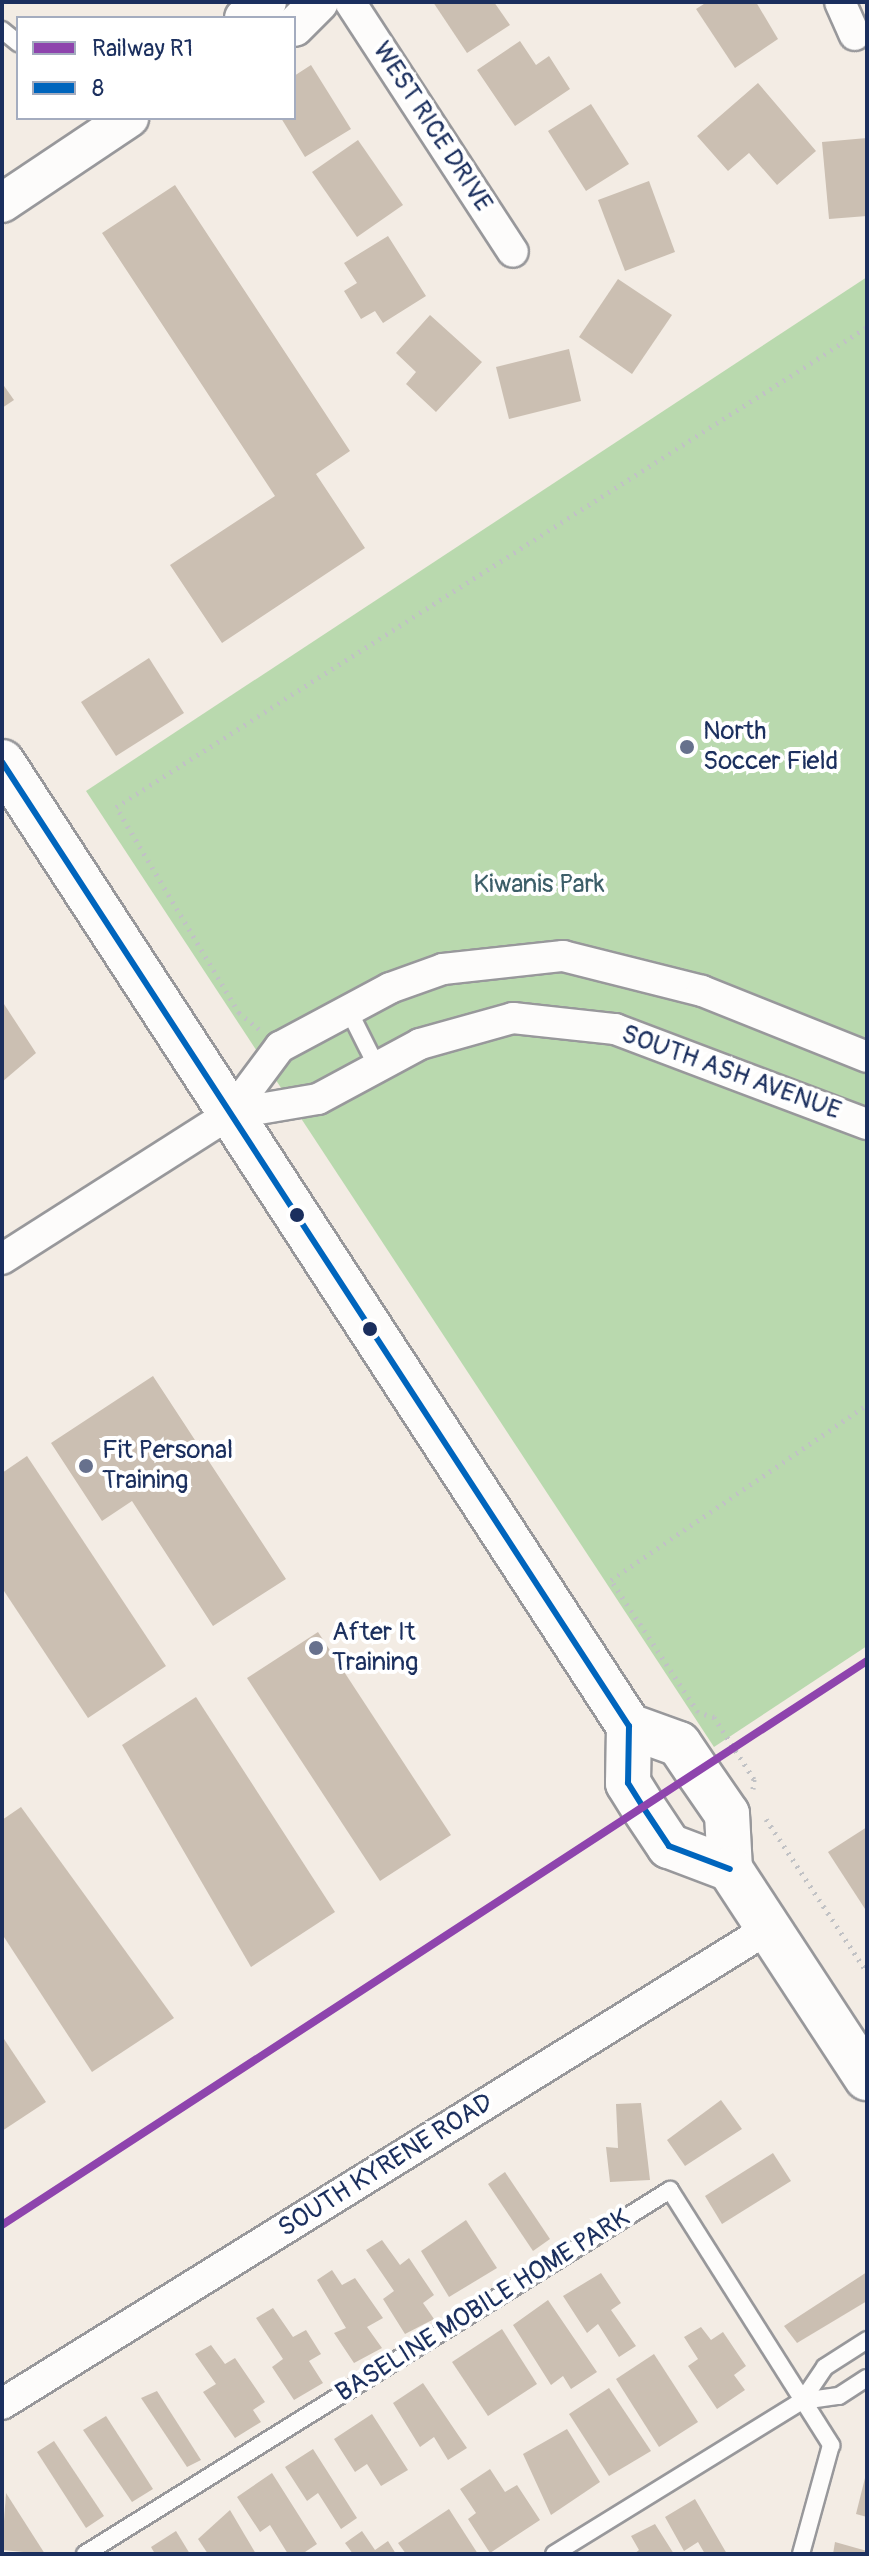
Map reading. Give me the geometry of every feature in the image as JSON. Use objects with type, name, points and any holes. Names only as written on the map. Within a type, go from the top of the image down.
[{"type":"main road","points":[[2,762],[629,1726],[628,1783],[669,1846],[730,1869]]},
{"type":"main road","points":[[629,1726],[679,1744],[727,1814],[730,1869],[867,2078]]},
{"type":"street","points":[[247,16],[267,2]]},
{"type":"street","points":[[296,25],[319,2]]},
{"type":"street","name":"WEST RICE DRIVE","points":[[350,2],[513,252]]},
{"type":"street","points":[[840,2],[855,35]]},
{"type":"street","points":[[2,203],[126,120]]},
{"type":"street","name":"SOUTH ASH AVENUE","points":[[2,1259],[230,1114],[280,1047],[348,1009],[443,969],[563,956],[702,991],[867,1057]]},
{"type":"street","name":"SOUTH ASH AVENUE","points":[[230,1114],[318,1099],[376,1065],[459,1030],[513,1018],[559,1019],[683,1050],[867,1124]]},
{"type":"street","name":"SOUTH KYRENE ROAD","points":[[2,2404],[769,1928]]},
{"type":"lane","points":[[348,1009],[376,1065]]},
{"type":"lane","name":"BASELINE MOBILE HOME PARK","points":[[85,2554],[670,2190],[831,2445],[801,2554]]},
{"type":"lane","points":[[802,2401],[825,2367],[867,2340]]},
{"type":"lane","points":[[554,2554],[802,2401],[839,2396],[867,2378]]},
{"type":"path","points":[[273,1024],[254,1029],[239,1013],[116,807],[867,327]]},
{"type":"path","points":[[752,1799],[754,1779],[714,1717],[698,1712],[611,1580],[867,1405]]},
{"type":"path","points":[[761,1812],[867,1972]]},
{"type":"green space","name":"Kiwanis Park","points":[[867,277],[867,1646],[714,1747],[86,791]]},
{"type":"building","points":[[433,2],[494,2],[510,25],[467,53]]},
{"type":"building","points":[[707,2],[756,2],[778,39],[735,68],[696,9]]},
{"type":"building","points":[[520,41],[536,65],[549,56],[570,89],[515,126],[477,70]]},
{"type":"building","points":[[311,65],[351,129],[305,157],[282,120],[296,120],[296,75]]},
{"type":"building","points":[[758,83],[816,151],[777,185],[749,153],[728,171],[697,136]]},
{"type":"building","points":[[591,104],[629,164],[586,191],[548,131]]},
{"type":"building","points":[[867,138],[867,216],[829,219],[822,142]]},
{"type":"building","points":[[358,140],[403,205],[357,237],[312,172]]},
{"type":"building","points":[[649,181],[675,252],[625,271],[598,200]]},
{"type":"building","points":[[175,185],[350,451],[316,474],[365,548],[222,643],[170,565],[275,496],[102,233]]},
{"type":"building","points":[[388,236],[426,296],[383,323],[375,311],[361,319],[344,291],[357,283],[344,263]]},
{"type":"building","points":[[618,279],[672,315],[632,374],[579,337]]},
{"type":"building","points":[[430,315],[482,362],[436,412],[406,384],[416,372],[396,353]]},
{"type":"building","points":[[569,349],[581,401],[509,419],[496,367]]},
{"type":"building","points":[[2,383],[14,400],[2,408]]},
{"type":"building","points":[[149,658],[184,713],[116,756],[81,702]]},
{"type":"building","points":[[2,1001],[36,1053],[2,1082]]},
{"type":"building","points":[[153,1376],[286,1579],[213,1626],[132,1501],[102,1521],[51,1443]]},
{"type":"building","points":[[27,1456],[166,1666],[88,1718],[2,1588],[2,1473]]},
{"type":"building","points":[[318,1632],[451,1835],[380,1881],[247,1678]]},
{"type":"building","points":[[196,1697],[335,1912],[251,1967],[122,1745]]},
{"type":"building","points":[[21,1807],[174,2018],[92,2072],[2,1934],[2,1820]]},
{"type":"building","points":[[867,1827],[867,1912],[828,1852]]},
{"type":"building","points":[[2,2036],[46,2102],[2,2131]]},
{"type":"building","points":[[721,2100],[742,2129],[685,2166],[667,2140]]},
{"type":"building","points":[[641,2103],[650,2180],[610,2182],[606,2147],[618,2148],[616,2104]]},
{"type":"building","points":[[773,2153],[791,2181],[722,2224],[705,2196]]},
{"type":"building","points":[[505,2172],[550,2239],[533,2251],[488,2184]]},
{"type":"building","points":[[466,2220],[497,2268],[449,2297],[421,2251]]},
{"type":"building","points":[[382,2240],[400,2265],[409,2258],[434,2295],[423,2303],[434,2319],[405,2334],[383,2299],[394,2291],[366,2250]]},
{"type":"building","points":[[332,2270],[342,2285],[355,2278],[383,2318],[367,2327],[382,2348],[354,2363],[334,2333],[346,2328],[317,2280]]},
{"type":"building","points":[[867,2272],[867,2301],[797,2343],[784,2326]]},
{"type":"building","points":[[601,2273],[621,2303],[611,2310],[636,2346],[619,2357],[598,2324],[587,2333],[563,2296]]},
{"type":"building","points":[[548,2300],[597,2372],[571,2389],[563,2376],[551,2385],[513,2325]]},
{"type":"building","points":[[273,2308],[293,2337],[306,2330],[321,2354],[309,2361],[323,2383],[294,2400],[272,2367],[283,2359],[256,2318]]},
{"type":"building","points":[[701,2327],[711,2340],[723,2332],[746,2366],[734,2375],[745,2390],[717,2409],[688,2366],[698,2359],[684,2337]]},
{"type":"building","points":[[502,2329],[537,2384],[488,2416],[452,2362]]},
{"type":"building","points":[[211,2345],[225,2364],[235,2358],[265,2402],[253,2410],[261,2422],[235,2438],[203,2392],[216,2384],[195,2354]]},
{"type":"building","points":[[654,2354],[698,2422],[659,2447],[616,2379]]},
{"type":"building","points":[[423,2383],[467,2448],[448,2460],[434,2437],[420,2447],[393,2403]]},
{"type":"building","points":[[609,2388],[651,2451],[609,2476],[569,2414]]},
{"type":"building","points":[[157,2391],[201,2460],[187,2467],[141,2398]]},
{"type":"building","points":[[372,2414],[408,2470],[381,2486],[367,2464],[355,2472],[334,2439]]},
{"type":"building","points":[[106,2416],[153,2489],[132,2502],[83,2430]]},
{"type":"building","points":[[567,2429],[600,2482],[551,2515],[523,2454]]},
{"type":"building","points":[[54,2441],[104,2516],[86,2528],[37,2452]]},
{"type":"building","points":[[313,2449],[357,2518],[341,2529],[318,2493],[307,2501],[285,2467]]},
{"type":"building","points":[[490,2469],[505,2492],[517,2485],[540,2520],[490,2553],[468,2519],[476,2513],[460,2489]]},
{"type":"building","points":[[272,2473],[317,2544],[302,2554],[288,2554],[270,2525],[260,2532],[237,2497]]},
{"type":"building","points":[[867,2474],[867,2517],[856,2514]]},
{"type":"building","points":[[6,2493],[45,2554],[2,2550]]},
{"type":"building","points":[[695,2499],[727,2554],[705,2554],[698,2542],[684,2551],[665,2517]]},
{"type":"building","points":[[449,2509],[478,2554],[406,2554],[398,2543]]},
{"type":"building","points":[[230,2510],[256,2554],[208,2554],[198,2539]]},
{"type":"building","points":[[655,2524],[674,2554],[634,2554],[639,2550],[631,2536]]},
{"type":"building","points":[[176,2531],[190,2554],[155,2554],[151,2547]]},
{"type":"building","points":[[362,2531],[375,2550],[388,2541],[396,2554],[353,2554],[345,2543]]},
{"type":"building","points":[[835,2542],[867,2551],[867,2554],[833,2554]]},
{"type":"rail line","name":"R1","points":[[2,2225],[867,1661]]},
{"type":"transit line","name":"8","points":[[2,762],[629,1726],[628,1783],[643,1807],[669,1846],[730,1869]]},
{"type":"place","name":"North Soccer Field","points":[[687,747]]},
{"type":"place","name":"Fit Personal Training","points":[[86,1466]]},
{"type":"place","name":"After It Training","points":[[316,1648]]}]
